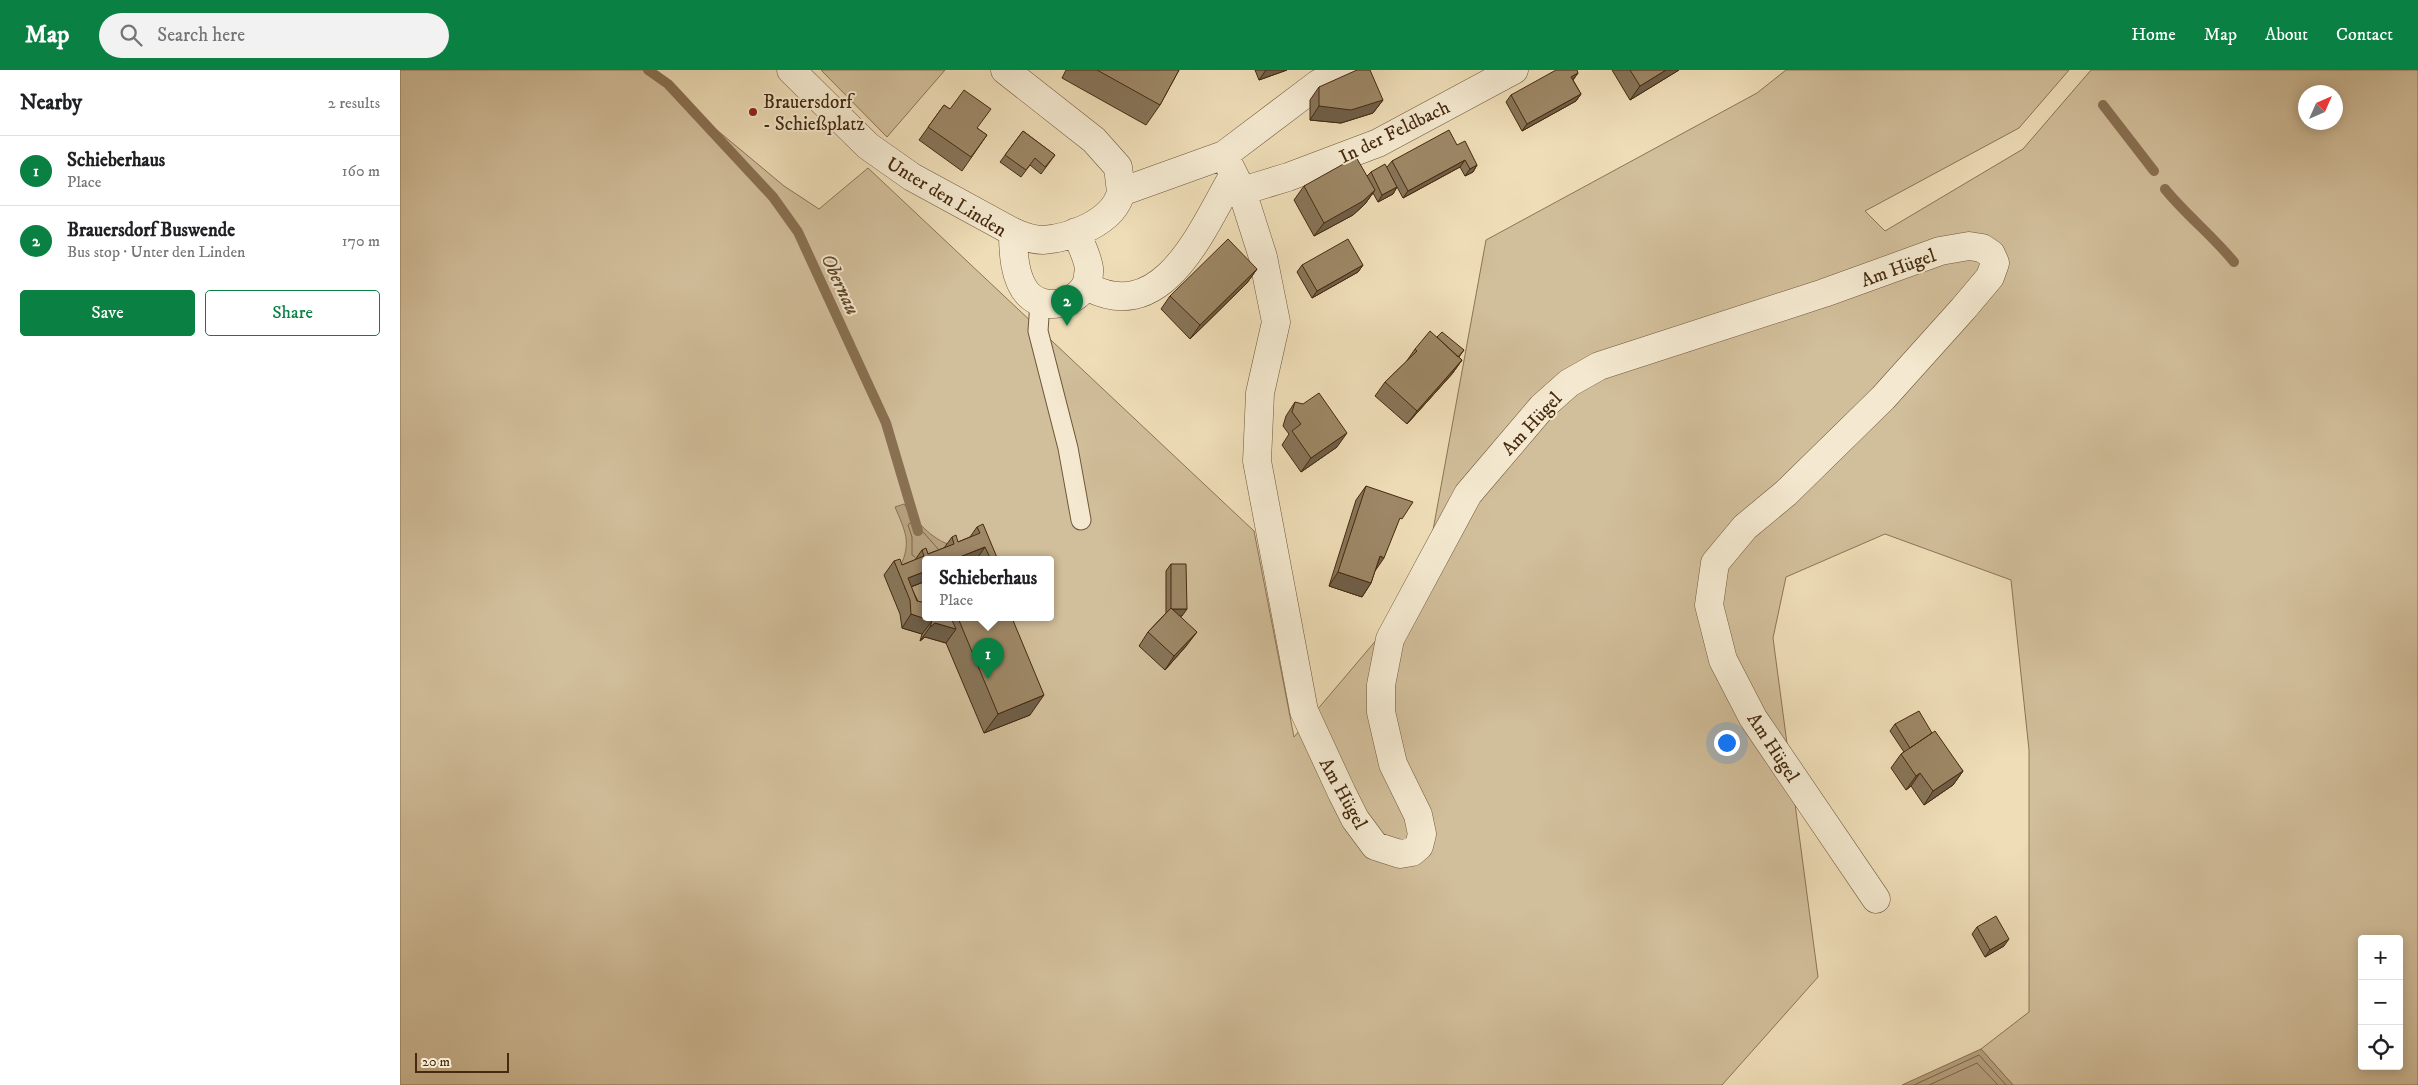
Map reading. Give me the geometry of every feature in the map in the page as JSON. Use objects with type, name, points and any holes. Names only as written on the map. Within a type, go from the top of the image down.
[{"type":"street","name":"Unter den Linden","points":[[791,70],[868,146],[912,177],[1012,232],[1013,255],[1022,282],[1028,294],[1040,302]]},
{"type":"street","points":[[1005,70],[1094,140],[1118,167],[1121,192],[1118,202],[1102,220],[1076,232],[1043,240],[1029,238],[1012,232]]},
{"type":"street","name":"In der Feldbach","points":[[1088,274],[1090,288],[1103,294],[1121,297],[1137,296],[1159,283],[1183,262],[1233,174],[1318,84],[1346,70]]},
{"type":"street","name":"In der Feldbach","points":[[1121,192],[1233,174],[1288,177],[1378,143],[1514,70]]},
{"type":"street","name":"Am Hügel","points":[[1233,174],[1263,257],[1276,322],[1260,393],[1257,461],[1304,711],[1322,754],[1355,819],[1375,846],[1400,854],[1412,852],[1420,846],[1422,834],[1413,802],[1393,764],[1384,730],[1381,685],[1390,639],[1468,494],[1542,407],[1569,383],[1599,366],[1824,294],[1940,251],[1969,246],[1982,248],[1991,254],[1995,262],[1990,277],[1963,309],[1883,398],[1786,493],[1745,527],[1715,563],[1710,605],[1723,660],[1753,718],[1876,899]]},
{"type":"street","points":[[1040,302],[1052,305],[1064,303],[1074,298],[1081,291],[1088,274],[1085,254],[1076,232]]},
{"type":"lane","points":[[1040,302],[1038,331],[1068,448],[1081,520]]},
{"type":"shaded area","points":[[400,70],[645,70],[784,186],[819,209],[868,168],[1254,531],[1294,737],[1423,585],[1486,240],[1757,93],[1786,70],[2069,70],[2019,128],[1865,211],[1885,231],[2023,149],[2091,70],[2418,70],[2418,1085],[2013,1085],[1981,1049],[2029,1012],[2029,750],[2011,580],[1885,534],[1786,577],[1773,638],[1818,977],[1722,1085],[400,1085]]},
{"type":"shaded area","points":[[821,70],[945,70],[887,137]]},
{"type":"water","points":[[904,504],[930,534],[951,545],[933,556],[922,556],[922,561],[900,567],[906,550],[906,537],[895,507]]},
{"type":"water","points":[[922,582],[922,614],[898,592]]},
{"type":"water","points":[[1981,1049],[2013,1085],[1902,1085]]},
{"type":"building","points":[[1097,70],[1179,70],[1160,105]]},
{"type":"building","points":[[1357,70],[1370,70],[1383,100],[1351,110],[1319,106],[1319,87]]},
{"type":"building","points":[[1556,70],[1577,70],[1578,73],[1571,77],[1581,94],[1527,124],[1511,95]]},
{"type":"building","points":[[1630,70],[1666,70],[1640,86]]},
{"type":"building","points":[[964,90],[991,109],[977,128],[987,135],[971,157],[928,127],[944,105],[950,109]]},
{"type":"building","points":[[1449,130],[1457,145],[1465,141],[1477,165],[1470,169],[1465,160],[1408,191],[1392,161]]},
{"type":"building","points":[[1023,131],[1055,155],[1045,167],[1035,158],[1026,170],[1005,155]]},
{"type":"building","points":[[1356,157],[1375,190],[1363,201],[1324,223],[1304,186]]},
{"type":"building","points":[[1385,164],[1397,187],[1382,195],[1371,172]]},
{"type":"building","points":[[1228,239],[1257,269],[1200,325],[1170,296]]},
{"type":"building","points":[[1348,239],[1363,265],[1317,291],[1302,265]]},
{"type":"building","points":[[1430,331],[1462,360],[1417,411],[1385,382],[1417,351],[1415,349]]},
{"type":"building","points":[[1442,332],[1464,350],[1458,357],[1437,337]]},
{"type":"building","points":[[1319,393],[1347,433],[1311,458],[1292,431],[1301,424],[1292,412],[1295,402],[1303,404]]},
{"type":"building","points":[[1366,486],[1413,502],[1402,519],[1400,518],[1384,558],[1380,556],[1371,583],[1338,572]]},
{"type":"building","points":[[983,524],[996,556],[989,556],[985,547],[962,556],[924,556],[922,550],[926,548],[928,554],[954,544],[952,537],[956,535],[958,542],[980,533],[977,527]]},
{"type":"building","points":[[922,557],[922,573],[908,578],[917,601],[922,602],[922,618],[911,614],[910,600],[894,561],[900,559],[902,565]]},
{"type":"building","points":[[1171,564],[1186,564],[1187,609],[1171,608]]},
{"type":"building","points":[[1171,608],[1197,632],[1174,656],[1148,632]]},
{"type":"building","points":[[932,621],[952,621],[956,629],[935,623],[930,627]]},
{"type":"building","points":[[959,621],[1013,621],[1044,695],[998,714]]},
{"type":"building","points":[[1919,711],[1932,733],[1910,748],[1895,724]]},
{"type":"building","points":[[1935,731],[1963,771],[1933,791],[1920,773],[1916,776],[1901,754]]},
{"type":"building","points":[[1996,916],[2009,939],[1990,950],[1977,927]]},
{"type":"waterway","name":"Obernau","points":[[648,70],[668,84],[773,197],[798,232],[886,423],[918,531]]},
{"type":"waterway","points":[[2103,105],[2154,171]]},
{"type":"waterway","points":[[2165,189],[2234,262]]},
{"type":"place","name":"Brauersdorf - Schießplatz","points":[[753,112]]},
{"type":"place","name":"Brauersdorf Buswende","points":[[1067,326]]},
{"type":"place","name":"Schieberhaus","points":[[988,679]]}]
